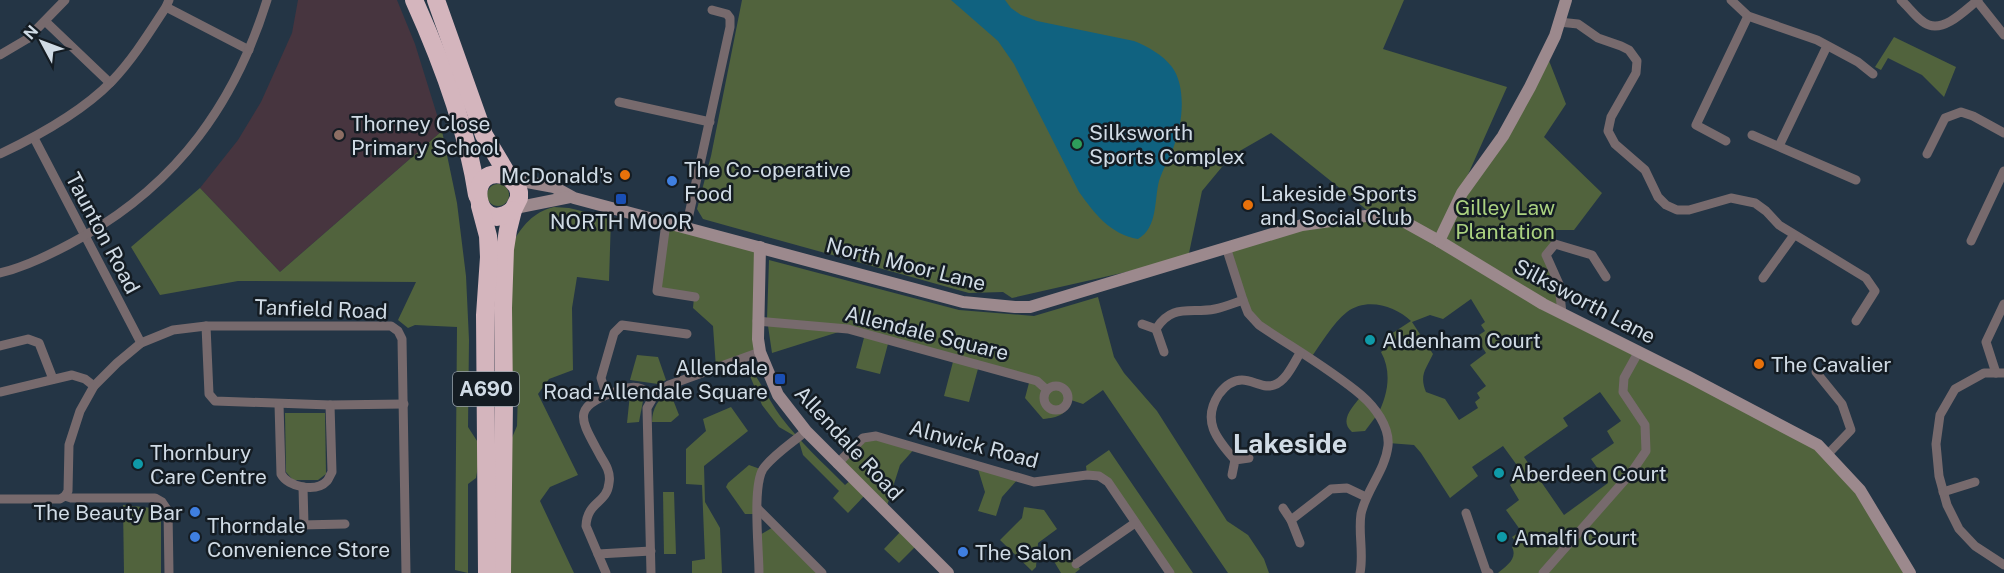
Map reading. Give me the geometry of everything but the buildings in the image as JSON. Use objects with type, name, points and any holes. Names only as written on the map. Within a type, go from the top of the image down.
[{"type":"highway","name":"A690","points":[[414,0],[427,29],[456,111],[473,166],[488,236],[485,315],[487,573]]},
{"type":"highway","points":[[436,0],[484,135],[519,192],[514,209],[502,216],[489,214],[479,200],[481,183],[497,174],[510,178]]},
{"type":"highway","name":"A690","points":[[502,573],[504,268],[508,230],[514,209]]},
{"type":"street","points":[[1,52],[27,39],[65,0]]},
{"type":"street","points":[[0,273],[58,251],[110,221],[170,170],[210,121],[228,93],[249,50],[267,0]]},
{"type":"street","points":[[1439,241],[1462,193],[1503,136],[1530,87],[1559,22],[1566,0]]},
{"type":"street","points":[[1731,0],[1748,16],[1817,40],[1858,62],[1873,74]]},
{"type":"street","points":[[1901,0],[1928,25],[1937,26],[1946,24],[1977,0],[2004,36]]},
{"type":"street","points":[[0,154],[34,138],[75,111],[110,83],[130,60],[167,3],[249,50]]},
{"type":"street","points":[[686,228],[730,27],[730,18],[727,14],[712,10]]},
{"type":"street","points":[[1726,141],[1696,125],[1748,16]]},
{"type":"street","points":[[45,21],[110,83]]},
{"type":"street","points":[[1559,22],[1578,24],[1598,38],[1629,50],[1637,61],[1636,73],[1611,117],[1608,131],[1615,144],[1646,170],[1658,197],[1666,205],[1677,210],[1689,210],[1731,198],[1755,202],[1779,225],[1866,278],[1875,291],[1856,321]]},
{"type":"street","points":[[1779,146],[1827,46]]},
{"type":"street","points":[[619,102],[710,122]]},
{"type":"street","points":[[1927,154],[1945,118],[1961,112],[2004,133]]},
{"type":"street","points":[[1752,135],[1856,180]]},
{"type":"street","name":"Taunton Road","points":[[34,138],[141,344]]},
{"type":"street","points":[[1971,241],[2004,171]]},
{"type":"street","name":"North Moor Lane","points":[[510,178],[554,187],[570,197],[963,302],[1015,307],[1030,307],[1302,225],[1373,215],[1403,221],[1439,241]]},
{"type":"street","name":"North Moor Lane","points":[[514,209],[570,197]]},
{"type":"street","points":[[666,223],[657,291],[694,297]]},
{"type":"street","points":[[1763,278],[1794,235]]},
{"type":"street","name":"Silksworth Lane","points":[[1439,241],[1533,299],[1639,351],[1818,445],[1860,490],[1910,573]]},
{"type":"street","points":[[1562,314],[1559,284],[1546,255],[1555,244],[1592,255],[1606,276]]},
{"type":"street","name":"Allendale Road","points":[[760,247],[757,321],[760,352],[778,395],[806,431],[837,464],[948,573]]},
{"type":"street","points":[[1227,247],[1248,313],[1259,325],[1361,396],[1385,426],[1387,453],[1379,475],[1366,497],[1361,516],[1362,562],[1360,573]]},
{"type":"street","points":[[1156,329],[1161,321],[1175,312],[1216,309],[1243,300]]},
{"type":"street","points":[[2004,304],[1986,342],[2000,373],[1984,373],[1955,389],[1940,415],[1936,444],[1943,492],[1959,529],[1975,546],[2004,565]]},
{"type":"street","name":"Allendale Square","points":[[757,321],[848,329],[1036,381],[1047,390]]},
{"type":"street","points":[[1142,324],[1156,329]]},
{"type":"street","points":[[606,394],[601,378],[614,333],[622,325],[687,334]]},
{"type":"street","points":[[206,326],[209,394],[215,401],[330,405],[404,404]]},
{"type":"street","name":"Tanfield Road","points":[[65,496],[68,491],[69,445],[80,411],[94,386],[117,363],[141,344],[173,330],[206,326],[391,326],[398,331],[402,339],[406,573]]},
{"type":"street","points":[[1156,329],[1164,352]]},
{"type":"street","points":[[0,346],[28,339],[39,343],[53,379]]},
{"type":"street","points":[[1543,573],[1631,473],[1646,451],[1645,425],[1623,392],[1624,378],[1639,351]]},
{"type":"street","points":[[651,573],[647,408],[654,396],[669,385],[760,352]]},
{"type":"street","points":[[1232,475],[1234,460],[1216,436],[1211,422],[1218,395],[1230,383],[1243,380],[1265,386],[1276,385],[1300,353]]},
{"type":"street","points":[[1816,372],[1842,404],[1851,430],[1827,455]]},
{"type":"street","points":[[0,392],[72,375],[85,379],[94,386]]},
{"type":"street","points":[[606,573],[586,526],[586,519],[592,507],[606,494],[610,477],[608,468],[582,422],[583,412],[587,405],[606,394],[628,387],[638,387],[654,396]]},
{"type":"street","points":[[279,404],[281,474],[290,485],[303,487],[320,485],[327,481],[332,472],[330,405]]},
{"type":"street","points":[[1199,415],[1211,416]]},
{"type":"street","points":[[759,573],[758,486],[763,470],[806,431]]},
{"type":"street","name":"Alnwick Road","points":[[837,464],[863,438],[876,436],[1034,482],[1099,476],[1108,482],[1170,573]]},
{"type":"street","points":[[1234,460],[1249,458]]},
{"type":"street","points":[[1943,492],[1976,482]]},
{"type":"street","points":[[303,487],[304,525]]},
{"type":"street","points":[[1291,520],[1331,489],[1347,488],[1366,497]]},
{"type":"street","points":[[0,499],[60,499],[65,496],[71,498],[155,498],[162,502],[168,511],[169,573]]},
{"type":"street","points":[[1283,508],[1291,520],[1300,543]]},
{"type":"street","points":[[758,509],[822,573]]},
{"type":"street","points":[[1466,513],[1486,572],[1489,573]]},
{"type":"street","points":[[1076,564],[1135,522]]},
{"type":"street","points":[[257,526],[345,524]]},
{"type":"street","points":[[598,554],[651,551]]},
{"type":"shaded area","name":"Thorney Close Primary School","points":[[298,0],[397,0],[415,44],[442,131],[280,272],[200,188],[238,140],[261,102],[292,33]]},
{"type":"green space","name":"Gilley Law Plantation","points":[[742,0],[1404,0],[1383,49],[1507,87],[1450,215],[1546,53],[1566,104],[1544,137],[1602,193],[1574,230],[1553,230],[1555,244],[1546,255],[1559,284],[1562,314],[1818,445],[1860,490],[1910,573],[1498,573],[1512,559],[1512,547],[1517,544],[1512,537],[1521,531],[1506,510],[1519,500],[1510,485],[1518,478],[1513,472],[1519,468],[1503,446],[1472,467],[1478,476],[1450,498],[1414,445],[1388,443],[1377,415],[1365,431],[1352,432],[1348,427],[1349,413],[1361,396],[1378,414],[1384,399],[1388,375],[1381,352],[1389,346],[1385,338],[1411,321],[1397,311],[1380,305],[1355,307],[1336,322],[1310,359],[1248,313],[1226,247],[1372,214],[1271,133],[1231,156],[1202,191],[1188,258],[1012,298],[1003,292],[969,293],[703,219],[697,209],[711,156]],"holes":[[[1471,299],[1485,322],[1481,325],[1485,331],[1476,337],[1486,353],[1470,365],[1486,386],[1477,393],[1480,398],[1475,402],[1478,408],[1459,420],[1445,399],[1426,392],[1423,376],[1433,354],[1412,322],[1430,315],[1443,319]],[[1600,392],[1621,421],[1607,431],[1614,443],[1591,459],[1608,483],[1564,515],[1524,457],[1568,426],[1563,418]]]},
{"type":"green space","points":[[1894,37],[1956,67],[1944,97],[1922,75],[1888,58],[1881,70],[1875,67]]},
{"type":"green space","points":[[442,131],[457,203],[466,276],[469,340],[468,427],[479,444],[476,478],[468,484],[468,573],[455,570],[457,327],[415,325],[408,328],[398,320],[416,282],[238,281],[160,295],[131,247],[200,188],[280,272]]},
{"type":"green space","points":[[498,184],[506,187],[509,195],[506,203],[498,206],[490,203],[487,195],[490,187]]},
{"type":"green space","points":[[554,207],[569,208],[611,218],[609,281],[577,277],[572,308],[573,370],[549,379],[538,394],[578,475],[550,487],[540,501],[574,573],[506,573],[508,447],[517,426],[518,392],[509,374],[512,244],[534,216]]},
{"type":"green space","points":[[666,223],[760,247],[760,352],[716,368],[713,326],[693,308],[694,297],[657,291]]},
{"type":"green space","points":[[769,260],[959,310],[1034,316],[1098,297],[1114,357],[1124,373],[1157,411],[1227,521],[1248,535],[1264,559],[1269,573],[1228,573],[1103,390],[1083,404],[1071,400],[1061,415],[1043,419],[1025,398],[1030,379],[979,365],[969,402],[944,396],[954,358],[889,340],[880,374],[856,368],[865,334],[848,329],[772,353],[767,319]]},
{"type":"green space","points":[[637,355],[658,357],[666,380],[658,384],[630,380]]},
{"type":"green space","points":[[743,359],[788,426],[845,485],[852,479],[837,464],[863,438],[916,447],[900,465],[885,512],[866,494],[848,513],[833,498],[839,491],[803,455],[798,438],[779,427],[762,405]]},
{"type":"green space","points":[[670,392],[679,415],[671,422],[652,422],[656,404]]},
{"type":"green space","points":[[635,393],[641,396],[643,401],[639,422],[627,423],[630,394]]},
{"type":"green space","points":[[731,407],[748,431],[704,466],[705,502],[720,528],[722,573],[692,573],[692,561],[705,559],[702,485],[686,484],[686,449],[706,431],[703,419]]},
{"type":"green space","points":[[285,413],[325,413],[326,474],[318,480],[293,480],[286,472]]},
{"type":"green space","points":[[1109,450],[1193,573],[1170,573],[1108,482],[1087,475],[1086,466]]},
{"type":"green space","points":[[749,465],[763,470],[758,514],[745,514],[726,487]]},
{"type":"green space","points":[[977,466],[1019,478],[1002,497],[996,516],[978,511],[985,492]]},
{"type":"green space","points":[[663,492],[674,492],[676,554],[664,554]]},
{"type":"green space","points":[[123,505],[152,508],[161,519],[161,573],[124,573]]},
{"type":"green space","points":[[1024,507],[1044,510],[1057,529],[1038,543],[1036,567],[1032,571],[1000,540],[1022,518]]},
{"type":"green space","points":[[775,526],[822,573],[759,573],[758,536]]},
{"type":"green space","points":[[903,529],[918,544],[899,563],[884,549]]},
{"type":"green space","points":[[1066,548],[1080,569],[1075,573],[1061,573],[1052,558]]},
{"type":"water","points":[[951,0],[1005,0],[1021,15],[1037,21],[1144,45],[1172,67],[1180,84],[1182,104],[1180,125],[1159,181],[1152,221],[1149,228],[1138,239],[1111,228],[1091,208],[1079,192],[1014,64],[998,41]]},
{"type":"place","name":"Thorney Close Primary School","points":[[339,135]]},
{"type":"place","name":"Silksworth Sports Complex","points":[[1077,144]]},
{"type":"place","name":"McDonald's","points":[[625,175]]},
{"type":"place","name":"The Co-operative Food","points":[[672,181]]},
{"type":"place","name":"NORTH MOOR","points":[[621,199]]},
{"type":"place","name":"Lakeside Sports and Social Club","points":[[1248,205]]},
{"type":"place","name":"Aldenham Court","points":[[1370,340]]},
{"type":"place","name":"The Cavalier","points":[[1759,364]]},
{"type":"place","name":"Allendale Road-Allendale Square","points":[[780,379]]},
{"type":"place","name":"Thornbury Care Centre","points":[[138,464]]},
{"type":"place","name":"Aberdeen Court","points":[[1499,473]]},
{"type":"place","name":"The Beauty Bar","points":[[195,512]]},
{"type":"place","name":"Thorndale Convenience Store","points":[[195,537]]},
{"type":"place","name":"Amalfi Court","points":[[1502,537]]},
{"type":"place","name":"The Salon","points":[[963,552]]},
{"type":"district","name":"Lakeside","points":[[1290,443]]}]
